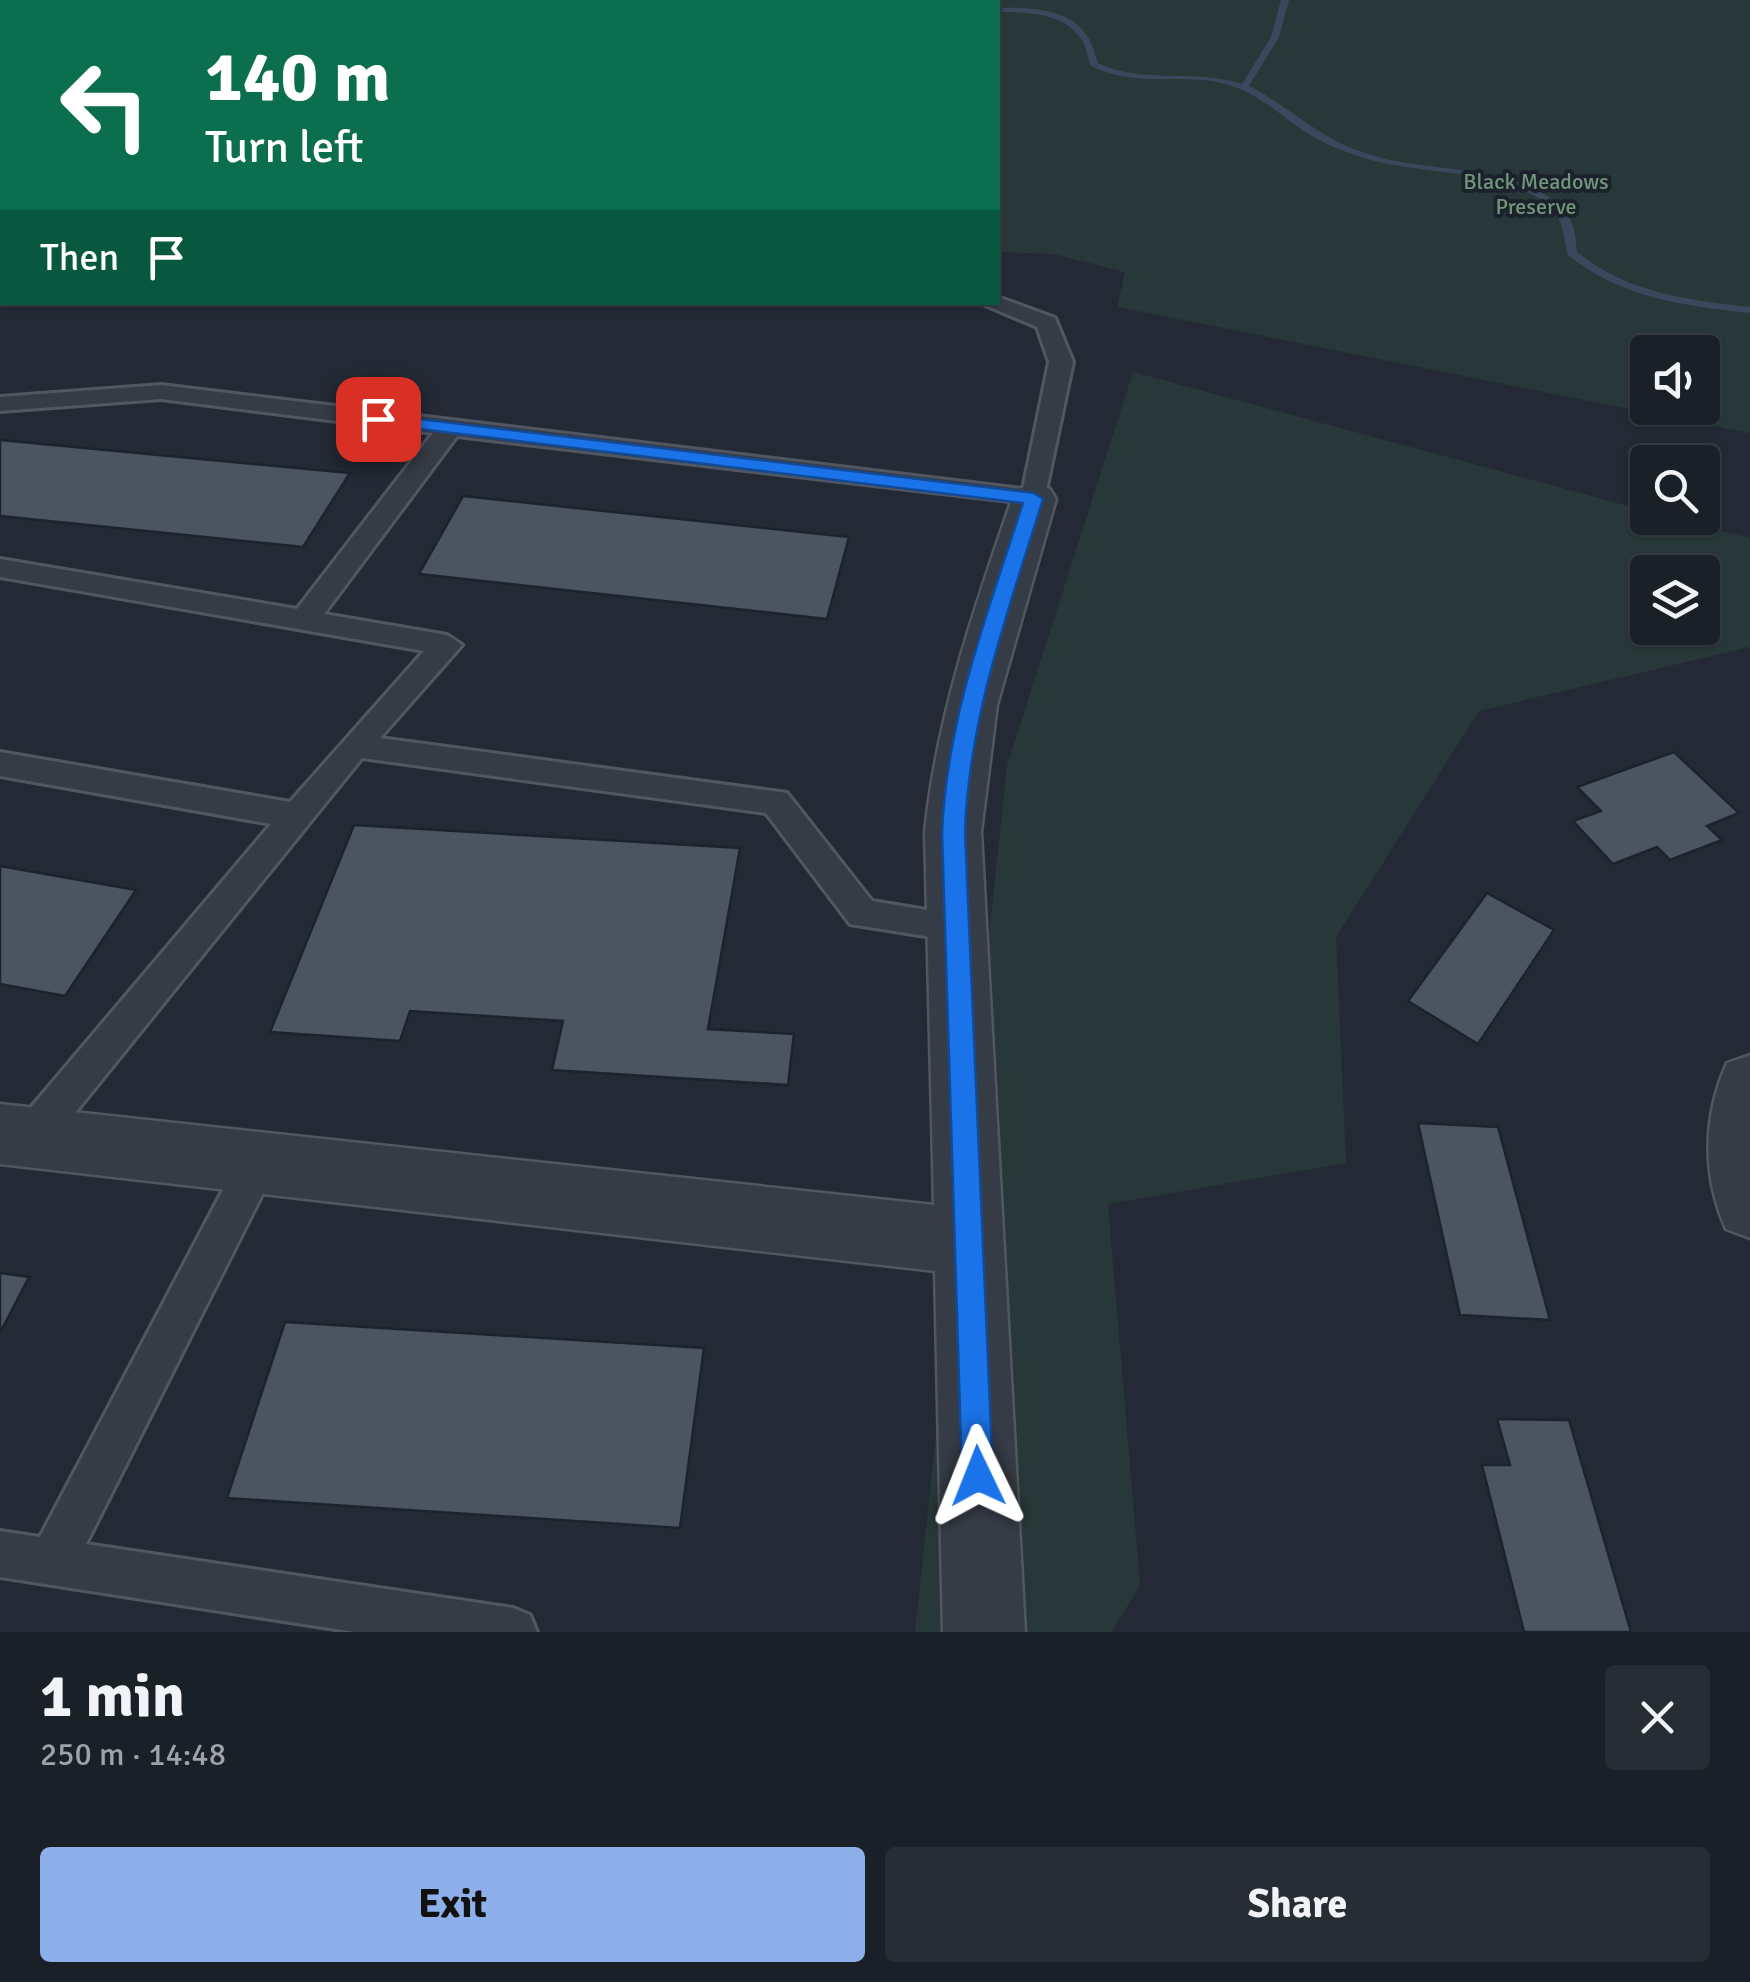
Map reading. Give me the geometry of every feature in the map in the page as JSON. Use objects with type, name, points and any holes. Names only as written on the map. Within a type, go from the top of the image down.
[{"type":"street","points":[[984,1632],[957,926],[956,776],[969,707],[1034,499]]},
{"type":"street","points":[[1750,1083],[1739,1140],[1750,1206]]},
{"type":"street","points":[[16,1136],[968,1242]]},
{"type":"lane","points":[[0,404],[161,392],[1034,499],[1062,362],[1047,323],[997,305]]},
{"type":"lane","points":[[303,621],[450,428]]},
{"type":"lane","points":[[0,568],[447,646],[355,746],[16,1136]]},
{"type":"lane","points":[[355,746],[776,802],[862,914],[957,926]]},
{"type":"lane","points":[[0,764],[298,816]]},
{"type":"lane","points":[[52,1562],[258,1163]]},
{"type":"lane","points":[[0,1554],[514,1632]]},
{"type":"green space","name":"Black Meadows Preserve","points":[[1000,0],[1750,0],[1750,433],[1710,425],[1720,425],[1720,335],[1630,335],[1630,409],[1117,307],[1125,272],[1054,254],[1000,252]]},
{"type":"green space","points":[[1133,372],[1630,506],[1630,535],[1720,535],[1720,530],[1750,538],[1750,647],[1479,711],[1336,937],[1346,1163],[1108,1204],[1140,1586],[1111,1632],[915,1632],[1007,766]]},
{"type":"building","points":[[0,440],[350,473],[303,547],[0,516]]},
{"type":"building","points":[[463,496],[849,537],[827,619],[419,574]]},
{"type":"building","points":[[1674,752],[1739,813],[1707,826],[1722,840],[1670,860],[1657,847],[1613,864],[1573,821],[1601,811],[1577,787]]},
{"type":"building","points":[[354,825],[740,848],[708,1029],[794,1034],[788,1085],[552,1070],[563,1021],[410,1011],[400,1041],[270,1032]]},
{"type":"building","points":[[0,866],[136,890],[65,996],[0,984]]},
{"type":"building","points":[[1487,893],[1554,930],[1478,1044],[1408,1001]]},
{"type":"building","points":[[1418,1123],[1498,1127],[1550,1320],[1460,1315]]},
{"type":"building","points":[[0,1273],[29,1277],[0,1333]]},
{"type":"building","points":[[285,1322],[704,1348],[680,1528],[227,1498]]},
{"type":"building","points":[[1497,1419],[1569,1420],[1631,1632],[1524,1632],[1482,1465],[1510,1465]]},
{"type":"waterway","points":[[1244,88],[1275,37],[1285,0]]},
{"type":"waterway","points":[[1000,10],[1032,11],[1064,20],[1084,37],[1094,64],[1110,72],[1143,78],[1195,77],[1244,88]]},
{"type":"waterway","points":[[1244,88],[1320,137],[1358,154],[1400,165],[1480,176],[1535,193],[1556,207],[1569,227],[1572,253],[1590,268],[1632,289],[1750,310]]},
{"type":"route","points":[[378,419],[1034,499],[969,707],[956,776],[953,832],[978,1476]]}]
